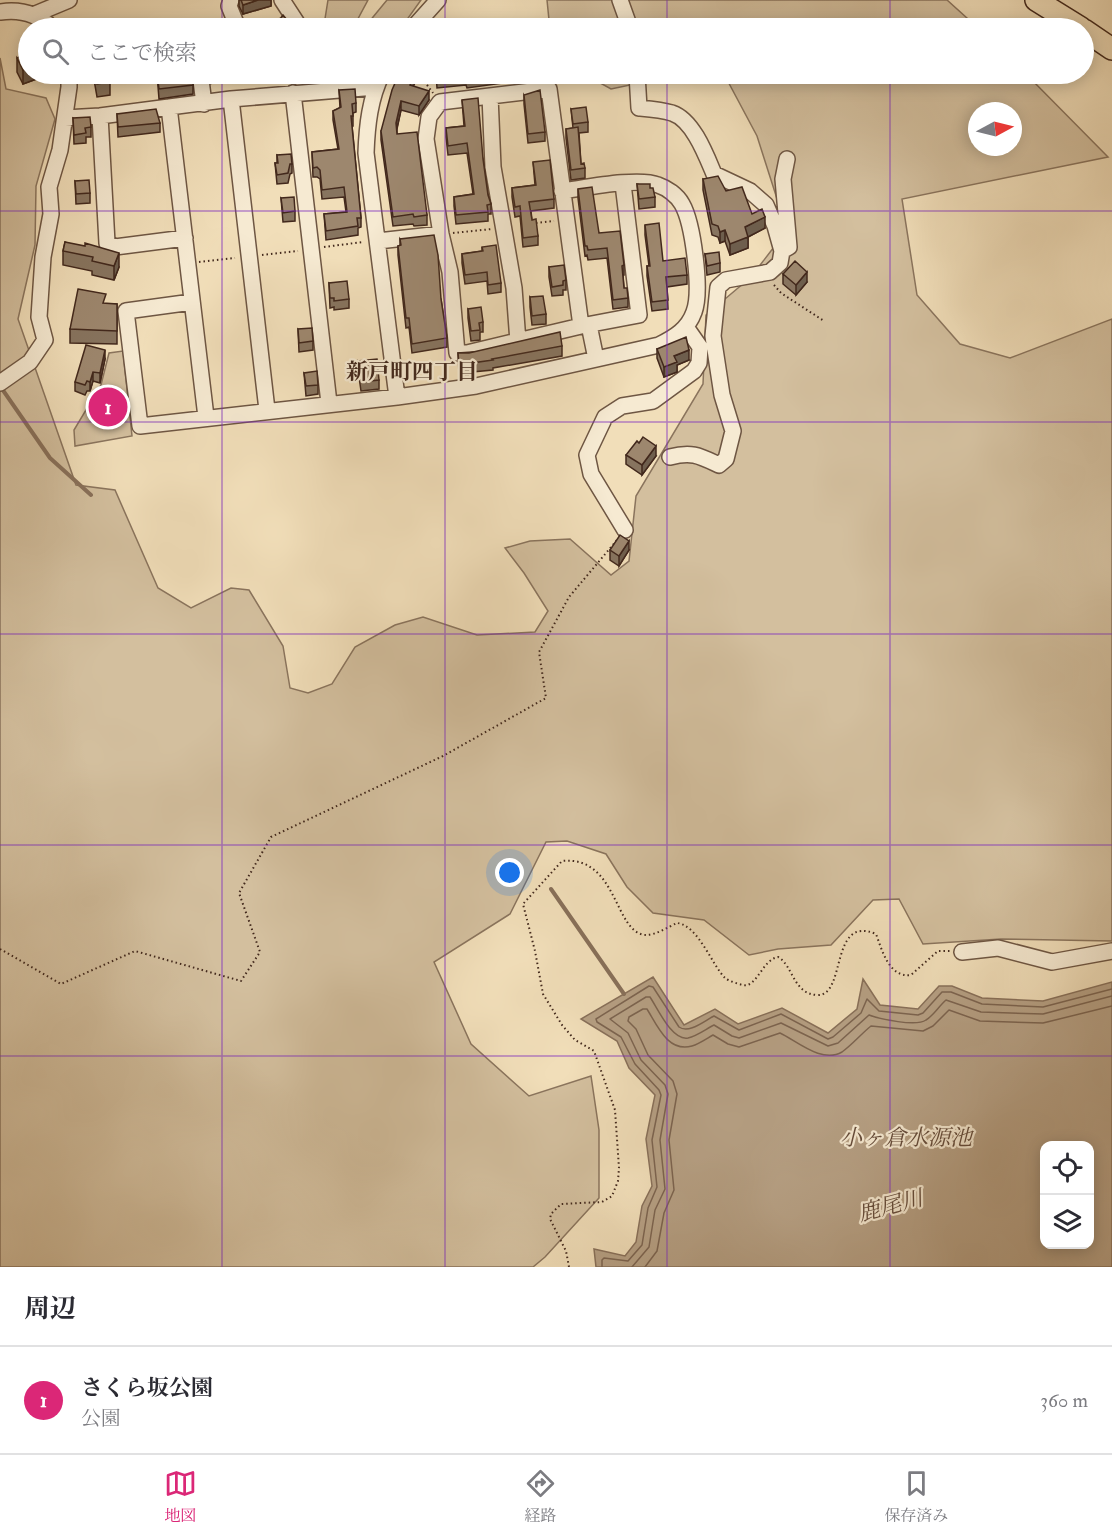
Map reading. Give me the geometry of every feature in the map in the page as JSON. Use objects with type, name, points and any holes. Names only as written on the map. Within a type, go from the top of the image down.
[{"type":"highway","points":[[1036,0],[1065,18]]},
{"type":"highway","points":[[1094,37],[1112,49]]},
{"type":"street","points":[[33,15],[69,0]]},
{"type":"street","points":[[231,0],[229,6],[234,18]]},
{"type":"street","points":[[282,0],[294,18]]},
{"type":"street","points":[[422,18],[438,0]]},
{"type":"street","points":[[620,0],[626,18]]},
{"type":"street","points":[[0,12],[12,11],[37,18]]},
{"type":"street","points":[[3,381],[30,362],[45,340],[39,317],[43,257],[51,214],[49,187],[60,150],[68,84]]},
{"type":"street","points":[[202,84],[204,104]]},
{"type":"street","points":[[65,118],[204,104],[353,84]]},
{"type":"street","points":[[378,84],[369,117],[366,153],[397,397]]},
{"type":"street","points":[[638,84],[639,108],[672,113],[686,122],[701,144],[714,174],[750,190],[766,205],[782,251],[780,263],[770,272],[726,280],[718,287],[713,336],[722,395],[733,431],[726,459],[719,465],[697,455],[684,453],[670,457]]},
{"type":"street","points":[[596,359],[585,326],[562,190],[549,89],[440,102],[429,117],[426,139],[452,288],[457,353],[518,342],[585,326],[639,315],[623,183]]},
{"type":"street","points":[[293,93],[329,404]]},
{"type":"street","points":[[490,96],[493,167],[514,288],[518,342]]},
{"type":"street","points":[[231,99],[267,410]]},
{"type":"street","points":[[169,107],[206,417]]},
{"type":"street","points":[[100,116],[107,243],[115,247],[185,238]]},
{"type":"street","points":[[782,251],[789,247],[783,179],[787,159]]},
{"type":"street","points":[[192,302],[126,310],[140,426],[476,386],[659,345],[678,334],[686,327],[695,310],[699,291],[687,214],[679,199],[657,185],[643,182],[562,190]]},
{"type":"street","points":[[378,241],[441,234]]},
{"type":"street","points":[[625,530],[591,474],[587,455],[605,417],[622,406],[653,401],[694,371],[699,363],[700,347],[686,327]]},
{"type":"street","points":[[962,952],[998,948],[1052,962],[1112,951]]},
{"type":"path","points":[[426,84],[440,102]]},
{"type":"path","points":[[189,264],[378,241]]},
{"type":"path","points":[[770,272],[771,281],[781,293],[824,321]]},
{"type":"path","points":[[0,949],[61,984],[135,951],[241,981],[260,952],[239,892],[270,837],[443,756],[546,698],[539,652],[569,597],[625,530]]},
{"type":"path","points":[[569,1267],[566,1251],[550,1219],[551,1214],[561,1204],[602,1202],[612,1196],[618,1181],[619,1168],[615,1110],[610,1092],[594,1051],[574,1040],[543,994],[523,904],[562,861],[572,860],[590,865],[603,879],[625,917],[636,930],[645,935],[677,923],[687,927],[710,954],[726,979],[742,985],[747,986],[752,983],[769,961],[778,957],[782,959],[792,978],[804,990],[820,995],[826,993],[846,943],[852,934],[861,930],[876,934],[890,966],[898,973],[905,975],[910,975],[938,951],[962,952]]},
{"type":"shaded area","points":[[328,0],[368,0],[358,18],[325,18]]},
{"type":"shaded area","points":[[387,0],[421,0],[408,18],[372,18]]},
{"type":"shaded area","points":[[547,0],[947,0],[967,18],[549,18]]},
{"type":"shaded area","points":[[0,58],[6,89],[46,98],[55,119],[36,186],[35,245],[18,319],[76,485],[115,490],[158,588],[191,608],[231,588],[249,590],[283,646],[290,688],[308,693],[332,684],[355,647],[395,625],[423,617],[477,635],[535,632],[548,611],[505,548],[530,541],[570,539],[611,575],[629,561],[636,496],[703,384],[706,315],[751,277],[787,230],[757,136],[729,84],[1036,84],[1108,157],[902,199],[917,295],[960,344],[1010,358],[1112,319],[1112,941],[1001,939],[923,944],[899,899],[873,900],[831,945],[778,949],[749,955],[704,920],[653,913],[627,887],[606,854],[567,841],[546,842],[510,914],[434,962],[471,1044],[529,1096],[591,1076],[599,1130],[599,1198],[533,1267],[0,1267]]},
{"type":"shaded area","points":[[602,84],[635,84],[611,89]]},
{"type":"shaded area","points":[[123,351],[132,436],[75,446],[74,430],[101,385],[109,353]]},
{"type":"water","name":"小ヶ倉水源池","points":[[653,977],[684,1025],[715,1009],[738,1024],[782,1008],[828,1033],[857,1009],[863,979],[880,1005],[918,1009],[939,986],[952,986],[982,998],[1043,1001],[1112,982],[1112,1267],[596,1267],[594,1249],[625,1256],[636,1242],[642,1206],[652,1186],[646,1139],[655,1095],[629,1068],[617,1041],[581,1019]]},
{"type":"building","points":[[241,0],[258,0],[243,5]]},
{"type":"building","points":[[158,84],[193,84],[193,85],[159,89]]},
{"type":"building","points":[[395,84],[410,84],[429,91],[419,106],[401,101],[396,123],[397,134],[417,132],[427,215],[414,217],[413,214],[393,217],[381,131]]},
{"type":"building","points":[[355,89],[356,103],[352,104],[353,116],[351,116],[361,218],[357,218],[358,226],[326,231],[324,214],[347,212],[344,187],[322,190],[320,170],[317,167],[313,168],[312,152],[339,149],[333,111],[341,107],[339,90]]},
{"type":"building","points":[[540,90],[545,132],[528,134],[524,95]]},
{"type":"building","points":[[478,98],[483,159],[491,204],[487,205],[488,212],[456,215],[454,197],[474,194],[467,143],[448,146],[446,128],[465,126],[462,100]]},
{"type":"building","points":[[586,107],[588,122],[573,124],[571,109]]},
{"type":"building","points":[[156,109],[160,123],[118,127],[117,114]]},
{"type":"building","points":[[90,117],[91,127],[85,128],[86,133],[74,135],[73,118]]},
{"type":"building","points":[[578,127],[581,164],[584,163],[585,168],[571,170],[566,129]]},
{"type":"building","points":[[291,154],[292,164],[290,164],[288,173],[277,175],[275,163],[278,163],[277,155]]},
{"type":"building","points":[[550,160],[554,199],[529,202],[532,220],[536,219],[538,236],[523,238],[520,206],[515,207],[512,188],[536,185],[533,162]]},
{"type":"building","points":[[718,176],[726,191],[742,187],[752,214],[762,209],[765,217],[745,227],[748,237],[730,244],[725,230],[720,232],[718,226],[712,224],[703,179]]},
{"type":"building","points":[[89,180],[90,193],[76,194],[75,181]]},
{"type":"building","points":[[637,184],[650,184],[655,197],[639,199]]},
{"type":"building","points":[[592,187],[599,233],[620,231],[624,288],[627,288],[628,298],[613,300],[607,248],[588,250],[585,246],[578,189]]},
{"type":"building","points":[[294,197],[295,211],[283,213],[281,198]]},
{"type":"building","points":[[659,223],[663,261],[685,258],[687,275],[666,277],[668,300],[652,302],[645,225]]},
{"type":"building","points":[[434,235],[447,338],[412,344],[409,318],[406,318],[398,246],[401,245],[400,239]]},
{"type":"building","points":[[65,242],[85,246],[85,243],[119,253],[114,266],[92,261],[93,257],[63,251]]},
{"type":"building","points":[[496,245],[501,283],[488,285],[487,272],[465,275],[462,254],[483,251],[482,247]]},
{"type":"building","points":[[719,252],[720,263],[707,266],[705,254]]},
{"type":"building","points":[[795,261],[807,272],[796,285],[783,274]]},
{"type":"building","points":[[564,265],[566,280],[563,281],[563,285],[552,287],[549,267]]},
{"type":"building","points":[[347,281],[349,299],[334,301],[334,298],[330,298],[329,283]]},
{"type":"building","points":[[78,289],[106,294],[103,303],[117,304],[117,331],[70,329]]},
{"type":"building","points":[[543,296],[546,314],[532,316],[530,297]]},
{"type":"building","points":[[481,307],[483,322],[479,323],[480,330],[471,331],[468,309]]},
{"type":"building","points":[[312,328],[313,341],[299,343],[298,329]]},
{"type":"building","points":[[560,332],[562,346],[472,363],[472,367],[463,369],[462,365],[459,365],[458,353],[469,353]]},
{"type":"building","points":[[686,337],[689,350],[674,356],[677,362],[664,367],[657,349]]},
{"type":"building","points":[[86,345],[105,350],[100,373],[93,372],[90,382],[87,381],[85,385],[75,382]]},
{"type":"building","points":[[377,359],[379,380],[361,382],[358,361]]},
{"type":"building","points":[[317,371],[318,385],[306,386],[304,373]]},
{"type":"building","points":[[643,437],[656,446],[642,465],[626,455]]},
{"type":"building","points":[[620,535],[629,541],[619,556],[610,550]]},
{"type":"waterway","points":[[0,386],[50,458],[91,495]]},
{"type":"waterway","points":[[551,889],[624,994]]},
{"type":"place","name":"さくら坂公園","points":[[108,407]]},
{"type":"district","name":"新戸町四丁目","points":[[412,371]]},
{"type":"water label","name":"鹿尾川","points":[[890,1205]]}]
